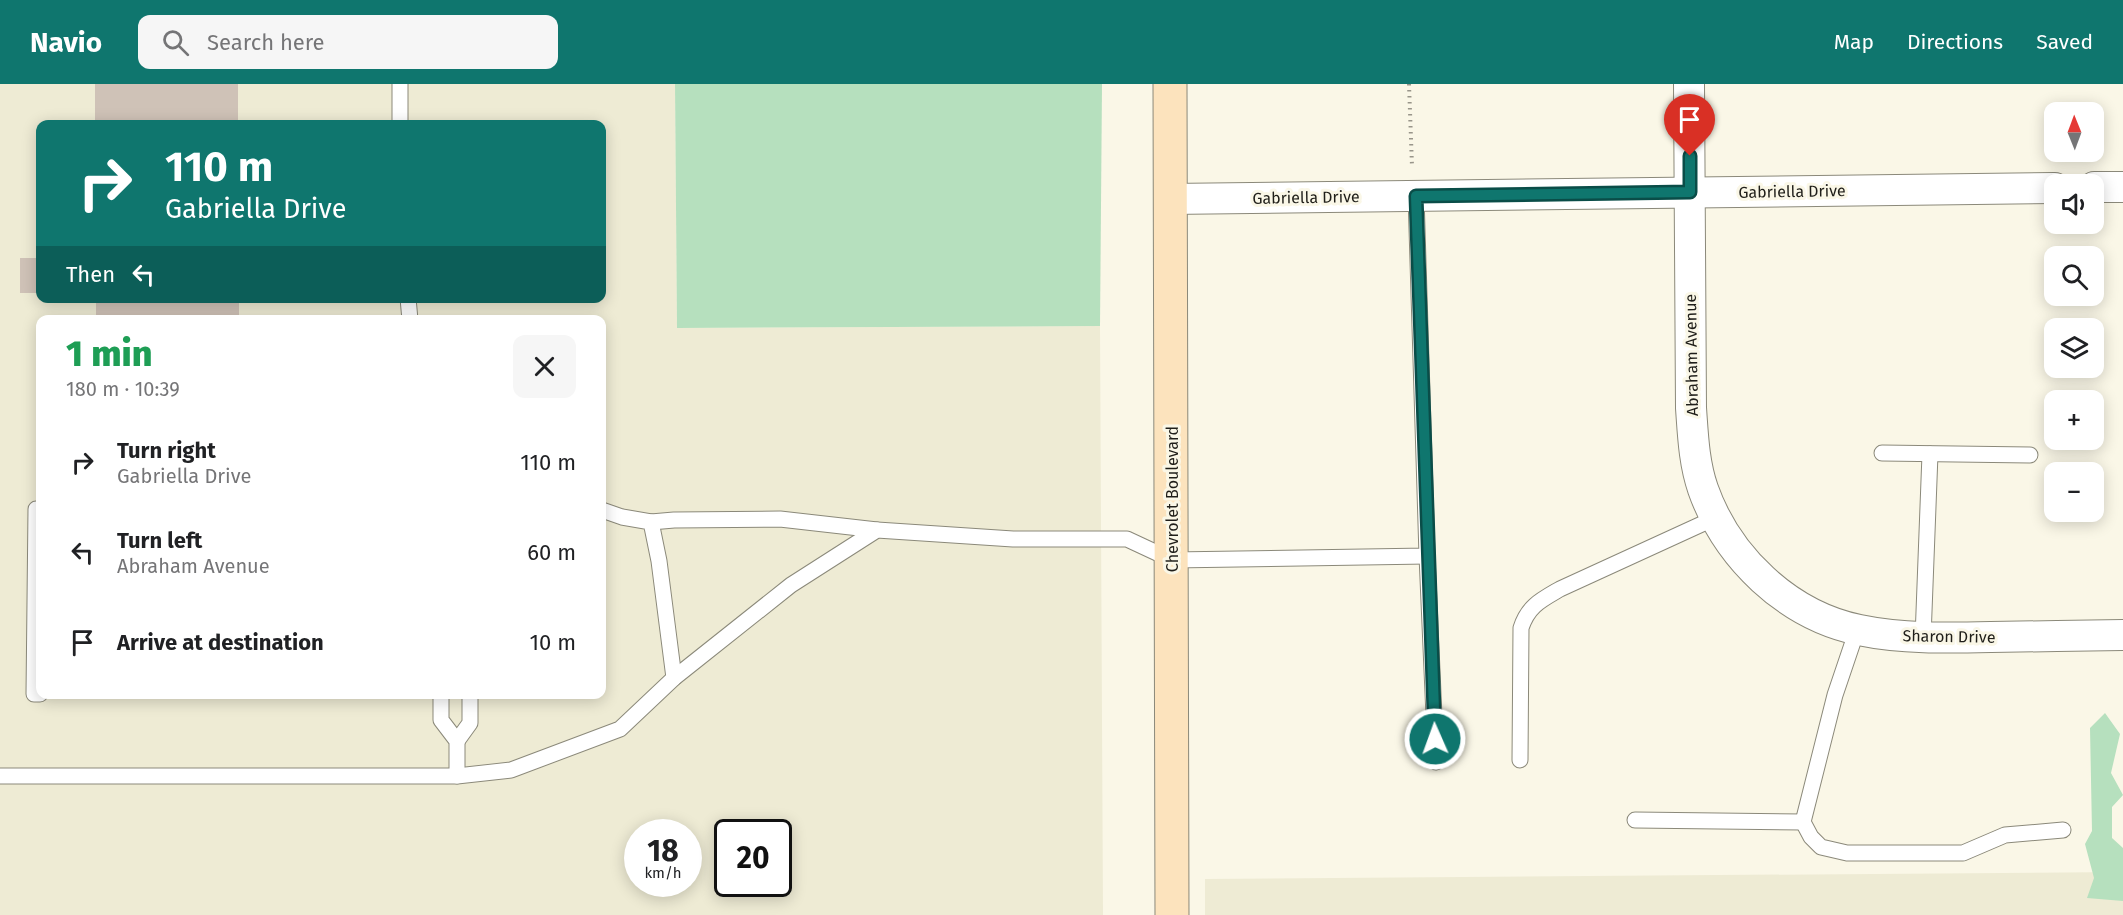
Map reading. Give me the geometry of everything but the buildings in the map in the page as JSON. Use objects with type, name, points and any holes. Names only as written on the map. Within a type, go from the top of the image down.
[{"type":"main road","name":"Chevrolet Boulevard","points":[[1170,84],[1172,915]]},
{"type":"street","name":"Abraham Avenue","points":[[1689,84],[1691,408],[1694,453],[1703,488],[1715,518],[1738,554],[1782,596]]},
{"type":"street","name":"Gabriella Drive","points":[[1169,199],[1414,181],[1690,192],[2044,188]]},
{"type":"street","points":[[2104,187],[2123,187]]},
{"type":"street","name":"Sharon Drive","points":[[1782,596],[1811,613],[1857,630],[1923,638],[2123,635]]},
{"type":"lane","points":[[400,84],[400,120]]},
{"type":"lane","points":[[1414,181],[1436,762]]},
{"type":"lane","points":[[1882,453],[2030,455]]},
{"type":"lane","points":[[1923,638],[1930,454]]},
{"type":"lane","points":[[606,511],[651,522],[780,519],[877,530],[1013,539],[1127,540],[1172,560],[1427,556]]},
{"type":"lane","points":[[1520,760],[1521,628],[1525,615],[1538,602],[1560,589],[1715,518]]},
{"type":"lane","points":[[651,522],[659,561],[674,678]]},
{"type":"lane","points":[[0,776],[457,776],[512,770],[620,729],[674,678],[791,585],[877,530]]},
{"type":"lane","points":[[1857,630],[1835,695],[1803,822],[1810,837],[1821,847],[1847,852],[1963,853],[2005,835],[2063,830]]},
{"type":"lane","points":[[36,647],[34,694],[36,694]]},
{"type":"lane","points":[[441,699],[441,720],[457,741]]},
{"type":"lane","points":[[457,776],[457,741],[470,723],[470,699]]},
{"type":"lane","points":[[1635,820],[1803,822]]},
{"type":"path","points":[[1409,84],[1414,181]]},
{"type":"shaded area","points":[[0,84],[675,84],[677,328],[1100,326],[1103,915],[0,915]]},
{"type":"shaded area","points":[[2123,872],[2123,915],[1205,915],[1205,879]]},
{"type":"green space","points":[[675,84],[1102,84],[1100,326],[677,328]]},
{"type":"green space","points":[[2105,713],[2120,734],[2111,773],[2123,795],[2112,807],[2112,838],[2123,848],[2123,901],[2087,898],[2094,878],[2085,844],[2092,831],[2090,728]]},
{"type":"route","points":[[1435,739],[1416,196],[1690,192],[1690,156]]}]
